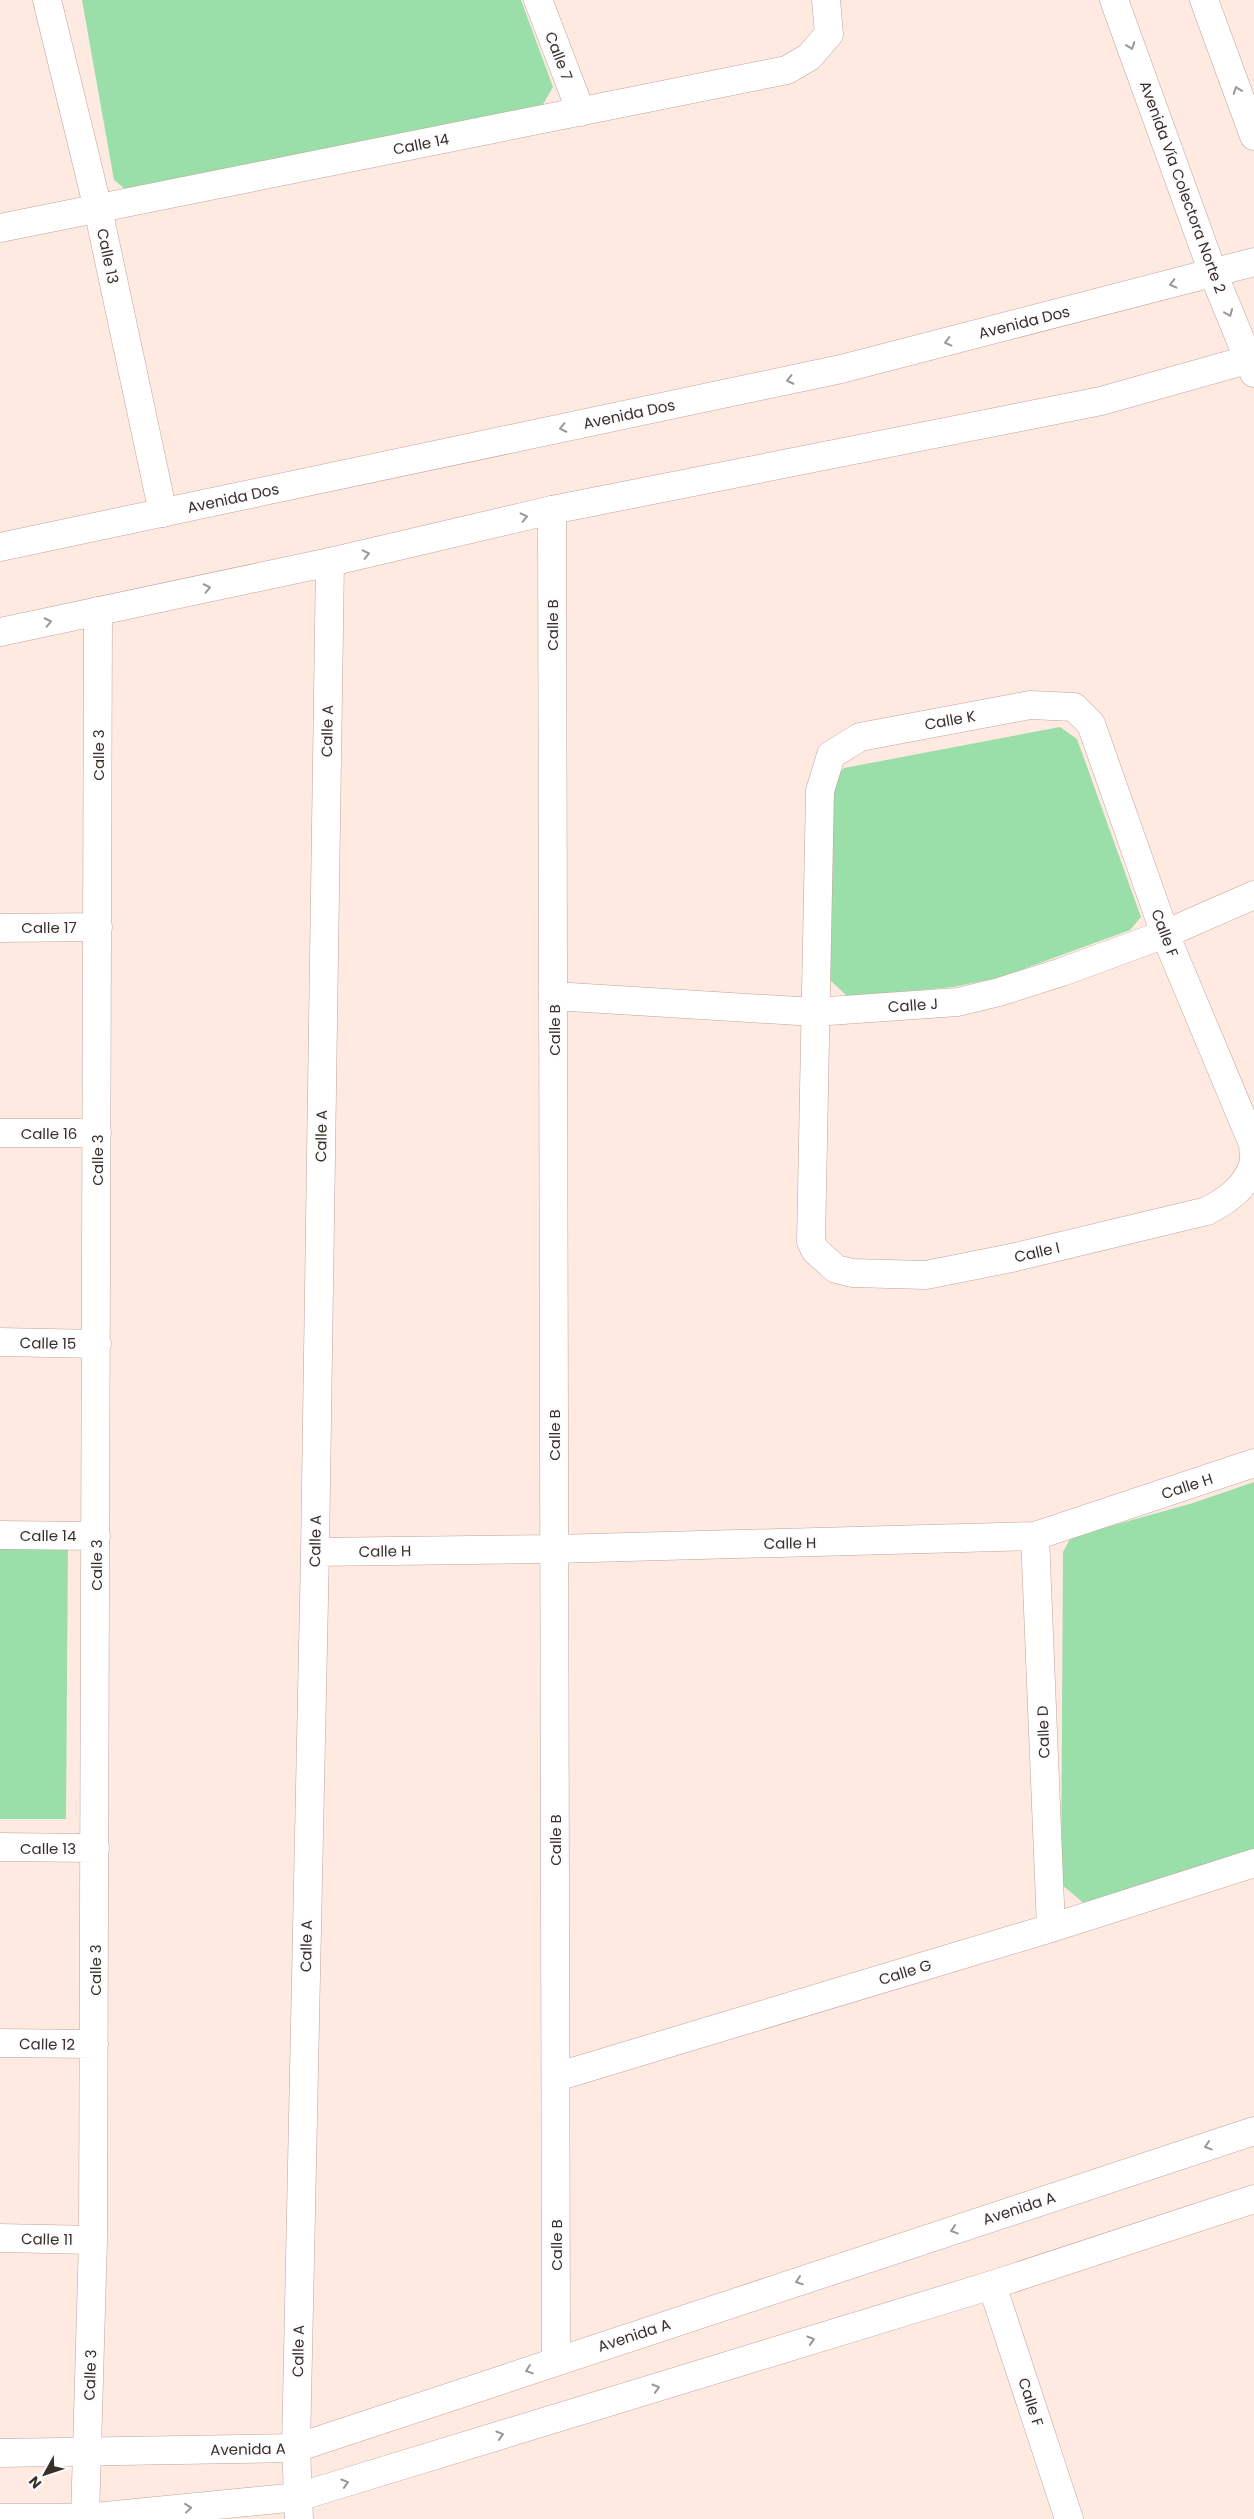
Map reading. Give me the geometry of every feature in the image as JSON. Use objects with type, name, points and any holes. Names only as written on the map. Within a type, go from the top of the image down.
[{"type":"street","name":"Calle 13","points":[[46,0],[98,209],[163,513]]},
{"type":"street","name":"Calle 7","points":[[538,0],[580,112]]},
{"type":"street","name":"Calle 14","points":[[0,228],[787,70],[809,57],[829,34],[826,0]]},
{"type":"street","name":"Avenida Vía Colectora Norte 2","points":[[1114,0],[1213,273],[1252,363]]},
{"type":"street","points":[[1204,0],[1254,136]]},
{"type":"street","name":"Avenida Dos","points":[[0,547],[841,369],[1254,262]]},
{"type":"street","points":[[0,632],[330,562],[552,510],[1101,401],[1252,363]]},
{"type":"street","name":"Calle B","points":[[552,510],[556,2360]]},
{"type":"street","name":"Calle A","points":[[299,2508],[296,2448],[315,1552],[330,562]]},
{"type":"street","name":"Calle 3","points":[[85,2519],[94,2240],[98,611]]},
{"type":"street","name":"Calle K","points":[[814,1012],[820,791],[831,755],[860,737],[1030,705],[1074,707]]},
{"type":"street","name":"Calle F","points":[[1074,707],[1092,724],[1164,934],[1253,1144],[1254,1162],[1250,1178],[1241,1187]]},
{"type":"street","name":"Calle J","points":[[554,996],[814,1012],[958,1002],[999,992],[1062,972],[1164,934],[1254,895]]},
{"type":"street","name":"Calle 17","points":[[0,928],[98,927]]},
{"type":"street","name":"Calle I","points":[[814,1012],[811,1241],[815,1250],[836,1269],[852,1273],[926,1275],[1016,1258],[1206,1211],[1241,1187]]},
{"type":"street","name":"Calle 16","points":[[0,1133],[97,1133]]},
{"type":"street","name":"Calle 15","points":[[0,1342],[97,1344]]},
{"type":"street","name":"Calle H","points":[[315,1552],[555,1549],[1035,1536],[1254,1464]]},
{"type":"street","name":"Calle 14","points":[[0,1535],[96,1536]]},
{"type":"street","name":"Calle D","points":[[1035,1536],[1051,1928]]},
{"type":"street","name":"Calle 13","points":[[0,1848],[95,1848]]},
{"type":"street","name":"Calle G","points":[[556,2077],[1051,1928],[1254,1863]]},
{"type":"street","name":"Calle 12","points":[[0,2043],[94,2044]]},
{"type":"street","name":"Avenida A","points":[[0,2453],[296,2448],[556,2360],[1254,2131]]},
{"type":"street","points":[[0,2518],[85,2519],[299,2508],[1254,2199]]},
{"type":"street","name":"Calle 11","points":[[0,2238],[94,2240]]},
{"type":"street","name":"Calle F","points":[[992,2285],[1069,2519]]},
{"type":"green space","points":[[82,0],[521,0],[553,87],[538,113],[131,194],[114,180]]},
{"type":"green space","points":[[1060,727],[1077,739],[1141,917],[1130,930],[1002,977],[953,987],[848,997],[830,980],[831,781],[844,768]]},
{"type":"green space","points":[[1254,1482],[1254,1850],[1086,1905],[1061,1884],[1063,1552],[1071,1537],[1193,1503]]},
{"type":"green space","points":[[68,1538],[66,1819],[0,1819],[0,1539]]}]
